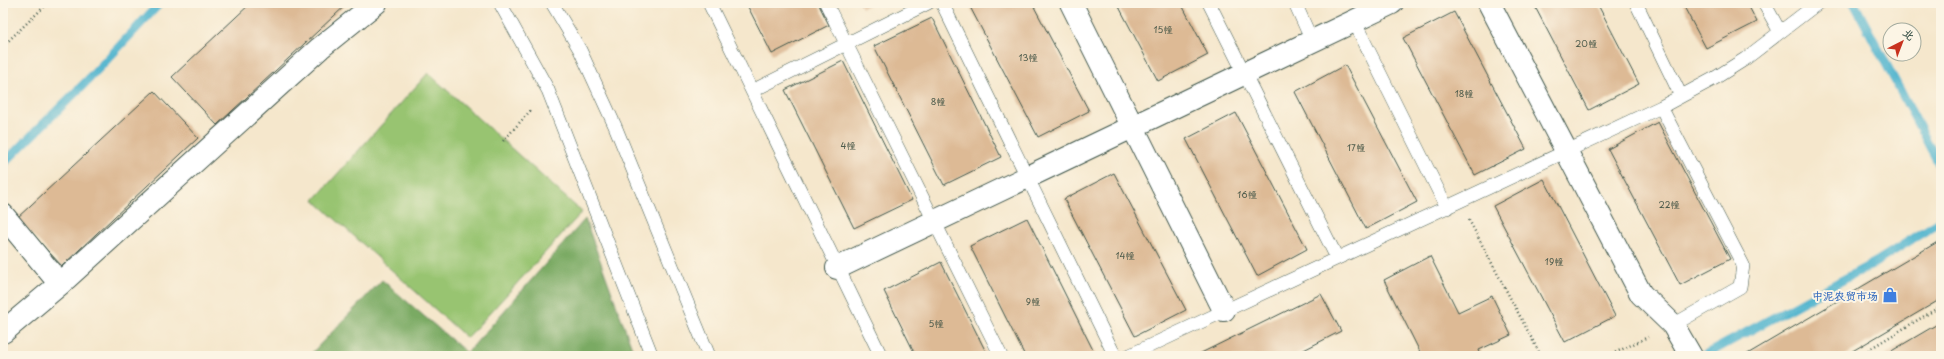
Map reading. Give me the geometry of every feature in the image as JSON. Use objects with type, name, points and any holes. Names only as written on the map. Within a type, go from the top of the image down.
[{"type":"street","points":[[3,332],[60,284],[320,48],[376,3]]},
{"type":"street","points":[[1072,3],[1132,127],[1224,310]]},
{"type":"street","points":[[1489,3],[1641,294],[1673,325],[1687,351]]},
{"type":"street","points":[[837,268],[1354,21],[1379,6]]},
{"type":"street","points":[[3,215],[60,284]]},
{"type":"lane","points":[[500,3],[548,90],[652,356]]},
{"type":"lane","points":[[552,3],[580,50],[615,126],[709,356]]},
{"type":"lane","points":[[709,3],[881,356]]},
{"type":"lane","points":[[826,3],[933,222],[1001,356]]},
{"type":"lane","points":[[752,91],[928,3]]},
{"type":"lane","points":[[942,3],[1114,356]]},
{"type":"lane","points":[[1209,3],[1337,258]]},
{"type":"lane","points":[[1295,3],[1312,41]]},
{"type":"lane","points":[[1636,3],[1681,96]]},
{"type":"lane","points":[[1764,3],[1780,32]]},
{"type":"lane","points":[[1128,356],[1224,310],[1568,152],[1661,107],[1715,78],[1745,59],[1818,3]]},
{"type":"lane","points":[[1354,21],[1453,205]]},
{"type":"lane","points":[[1661,107],[1743,265],[1740,287],[1673,325]]},
{"type":"path","points":[[3,46],[48,3]]},
{"type":"path","points":[[504,141],[548,90]]},
{"type":"path","points":[[1453,205],[1541,356]]},
{"type":"path","points":[[1858,356],[1941,306]]},
{"type":"path","points":[[1608,356],[1673,325]]},
{"type":"green space","points":[[428,73],[582,212],[467,338],[314,200]]},
{"type":"green space","points":[[585,219],[635,356],[309,356],[382,280],[467,353]]},
{"type":"building","points":[[251,3],[348,3],[217,125],[172,77]]},
{"type":"building","points":[[746,3],[818,3],[829,25],[772,54]]},
{"type":"building","points":[[859,3],[873,3],[862,8]]},
{"type":"building","points":[[968,3],[1032,3],[1089,111],[1038,137]]},
{"type":"building","points":[[1117,3],[1181,3],[1208,55],[1158,81]]},
{"type":"building","points":[[1533,3],[1597,3],[1639,84],[1589,110]]},
{"type":"building","points":[[1682,3],[1747,3],[1757,22],[1706,48]]},
{"type":"building","points":[[1454,12],[1526,149],[1475,175],[1403,38]]},
{"type":"building","points":[[932,18],[1001,157],[944,185],[874,46]]},
{"type":"building","points":[[843,61],[912,200],[854,228],[785,90]]},
{"type":"building","points":[[1345,65],[1417,202],[1366,229],[1295,92]]},
{"type":"building","points":[[154,91],[198,138],[62,266],[17,218]]},
{"type":"building","points":[[1236,113],[1307,249],[1257,276],[1186,139]]},
{"type":"building","points":[[1658,122],[1730,259],[1680,285],[1608,149]]},
{"type":"building","points":[[1114,173],[1186,310],[1135,336],[1064,199]]},
{"type":"building","points":[[1544,179],[1615,316],[1565,342],[1493,206]]},
{"type":"building","points":[[1027,218],[1096,356],[1025,356],[970,246]]},
{"type":"building","name":"中泥农贸市场","points":[[1941,240],[1941,299],[1844,356],[1744,356]]},
{"type":"building","points":[[1430,256],[1458,312],[1492,296],[1511,335],[1479,350],[1481,356],[1422,356],[1384,280]]},
{"type":"building","points":[[941,262],[988,356],[916,356],[884,291]]},
{"type":"building","points":[[1321,294],[1341,331],[1292,356],[1195,356]]},
{"type":"building","points":[[1941,322],[1941,356],[1883,356]]},
{"type":"waterway","points":[[3,164],[85,83],[160,3]]},
{"type":"waterway","points":[[1854,3],[1941,168]]},
{"type":"waterway","points":[[1703,356],[1876,262],[1941,221]]},
{"type":"place","name":"中泥农贸市场","points":[[1890,295]]}]
